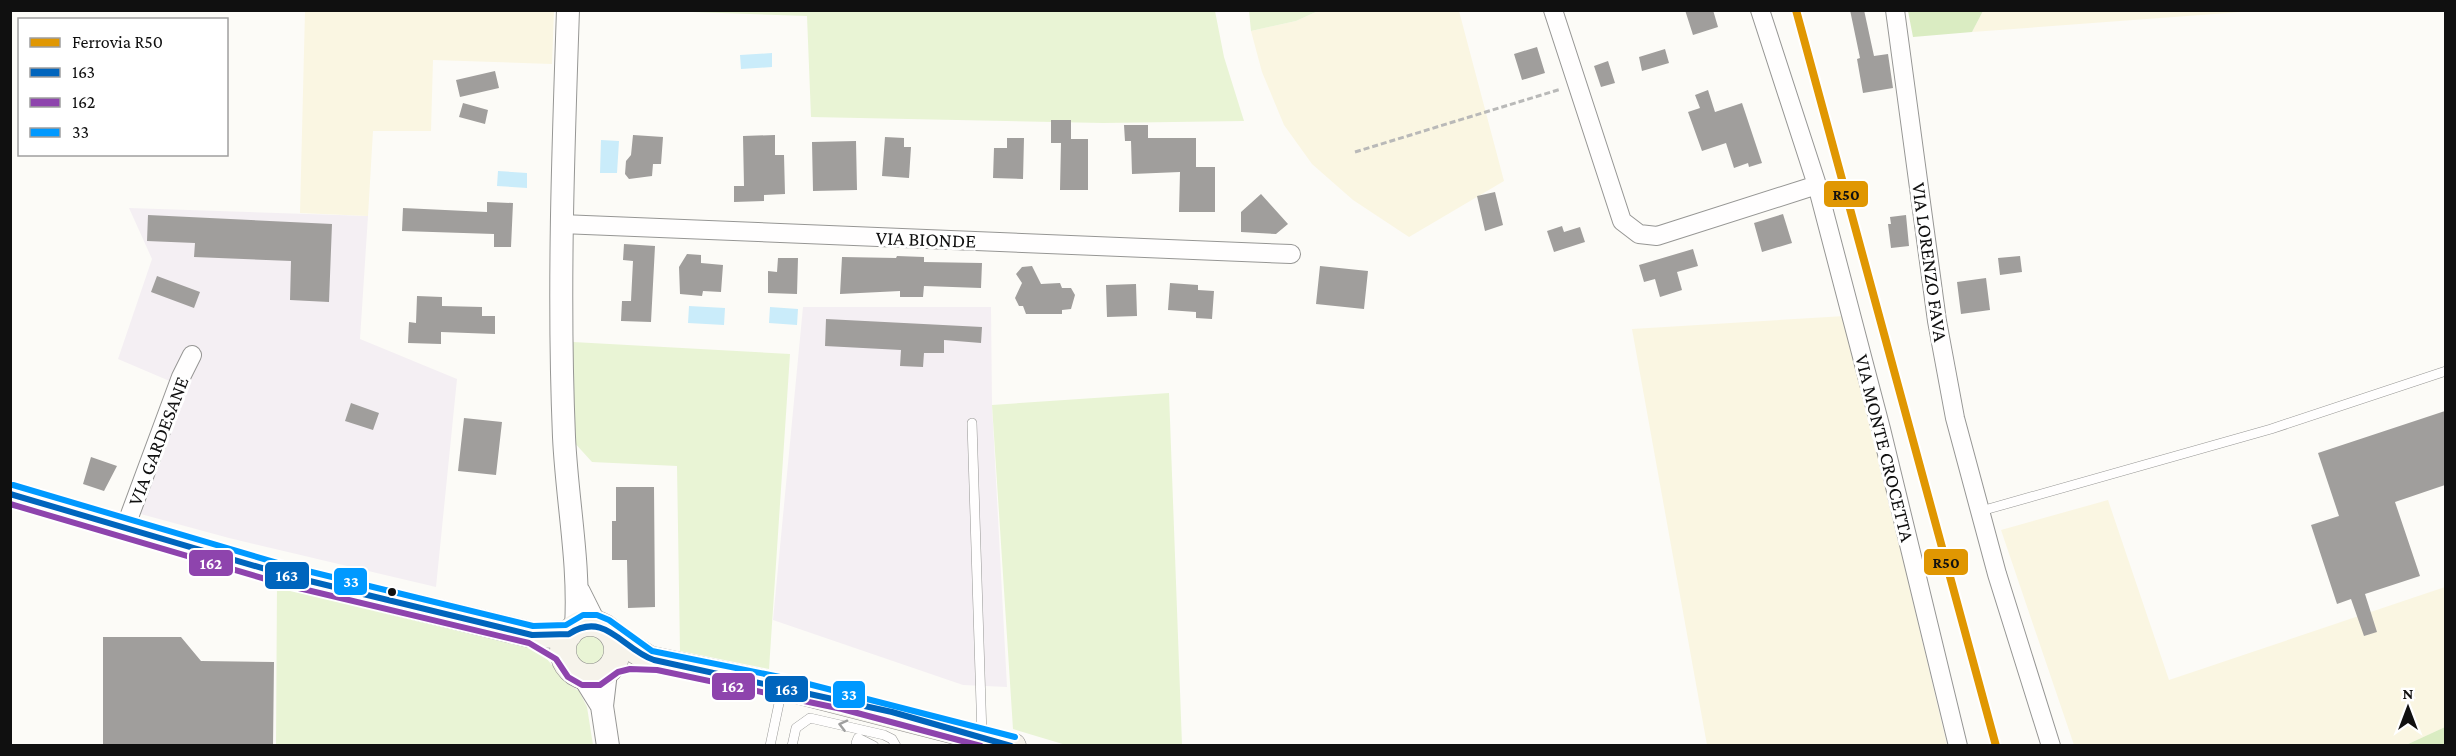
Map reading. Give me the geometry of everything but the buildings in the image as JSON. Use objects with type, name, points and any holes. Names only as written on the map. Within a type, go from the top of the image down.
[{"type":"main road","name":"VIA GARDESANE","points":[[10,494],[289,576],[532,635],[583,635],[649,659],[783,687],[982,736],[1013,746]]},
{"type":"main road","points":[[583,635],[617,653],[601,671],[574,672],[567,664],[583,635]]},
{"type":"main road","name":"VIA GARDESANE","points":[[601,671],[649,659]]},
{"type":"street","points":[[568,10],[561,224],[564,438],[583,635]]},
{"type":"street","points":[[1553,10],[1622,221],[1639,234],[1657,236],[1816,185]]},
{"type":"street","name":"VIA MONTE CROCETTA","points":[[1760,10],[1816,185],[1881,429],[1958,746]]},
{"type":"street","name":"VIA LORENZO FAVA","points":[[1895,10],[1937,321],[1955,418],[1998,574],[2051,746]]},
{"type":"street","name":"VIA BIONDE","points":[[561,224],[1291,254]]},
{"type":"street","name":"VIA GARDESANE","points":[[125,528],[180,377],[192,355]]},
{"type":"street","points":[[601,671],[602,706],[608,746]]},
{"type":"lane","points":[[1981,511],[2271,429],[2445,371]]},
{"type":"lane","points":[[972,423],[982,736]]},
{"type":"lane","points":[[770,746],[783,687]]},
{"type":"lane","points":[[792,746],[796,728],[810,718],[816,718],[885,735],[892,739],[896,746]]},
{"type":"lane","points":[[856,743],[858,738],[874,746]]},
{"type":"path","points":[[1355,152],[1577,84]]},
{"type":"shaded area","points":[[305,11],[554,11],[552,64],[433,60],[431,131],[373,131],[368,216],[300,213]]},
{"type":"shaded area","points":[[1318,11],[1459,11],[1504,181],[1409,237],[1353,200],[1312,164],[1284,125],[1262,72],[1251,31],[1296,21]]},
{"type":"shaded area","points":[[1983,11],[2255,11],[1972,32]]},
{"type":"shaded area","points":[[129,208],[368,216],[360,339],[457,379],[436,587],[229,538],[137,513],[186,388],[118,359],[152,259]]},
{"type":"shaded area","points":[[803,307],[991,307],[992,405],[1007,687],[963,685],[773,620]]},
{"type":"shaded area","points":[[1845,316],[1947,745],[1707,745],[1632,329]]},
{"type":"shaded area","points":[[2108,500],[2169,680],[2445,587],[2445,727],[2406,745],[2074,745],[2001,530]]},
{"type":"green space","points":[[1249,10],[1318,11],[1296,21],[1251,31]]},
{"type":"green space","points":[[1908,10],[1983,11],[1972,32],[1913,37]]},
{"type":"green space","points":[[663,11],[1215,11],[1224,57],[1244,121],[1103,123],[811,117],[807,16]]},
{"type":"green space","points":[[573,342],[790,354],[769,669],[680,651],[677,466],[592,462],[572,440]]},
{"type":"green space","points":[[1169,393],[1182,745],[1066,745],[1013,729],[992,405]]},
{"type":"green space","points":[[277,583],[540,650],[565,682],[579,691],[587,707],[593,745],[276,746]]},
{"type":"green space","points":[[590,630],[598,631],[604,636],[609,642],[609,658],[604,664],[598,669],[590,670],[582,669],[576,664],[571,658],[570,650],[571,642],[576,636],[582,631]]},
{"type":"green space","points":[[2445,727],[2445,745],[2406,745]]},
{"type":"water","points":[[772,53],[772,67],[741,69],[740,55]]},
{"type":"water","points":[[601,140],[619,141],[617,173],[600,173]]},
{"type":"water","points":[[498,171],[527,173],[527,188],[497,186]]},
{"type":"water","points":[[689,306],[725,308],[724,325],[688,323]]},
{"type":"water","points":[[770,307],[798,309],[797,325],[769,323]]},
{"type":"rail line","name":"R50","points":[[1796,10],[1996,746]]},
{"type":"transit line","name":"33","points":[[13,485],[291,567],[533,626],[566,625],[583,615],[597,615],[609,620],[652,651],[785,678],[1015,737]]},
{"type":"transit line","name":"163","points":[[10,494],[289,576],[532,635],[569,634]]},
{"type":"transit line","name":"162","points":[[10,504],[286,585],[529,643],[556,659],[568,677],[582,685],[600,685],[618,672],[630,669],[657,670],[842,709],[981,746]]},
{"type":"transit line","name":"163","points":[[569,634],[593,626],[613,634],[654,660],[892,712],[1011,746]]}]
